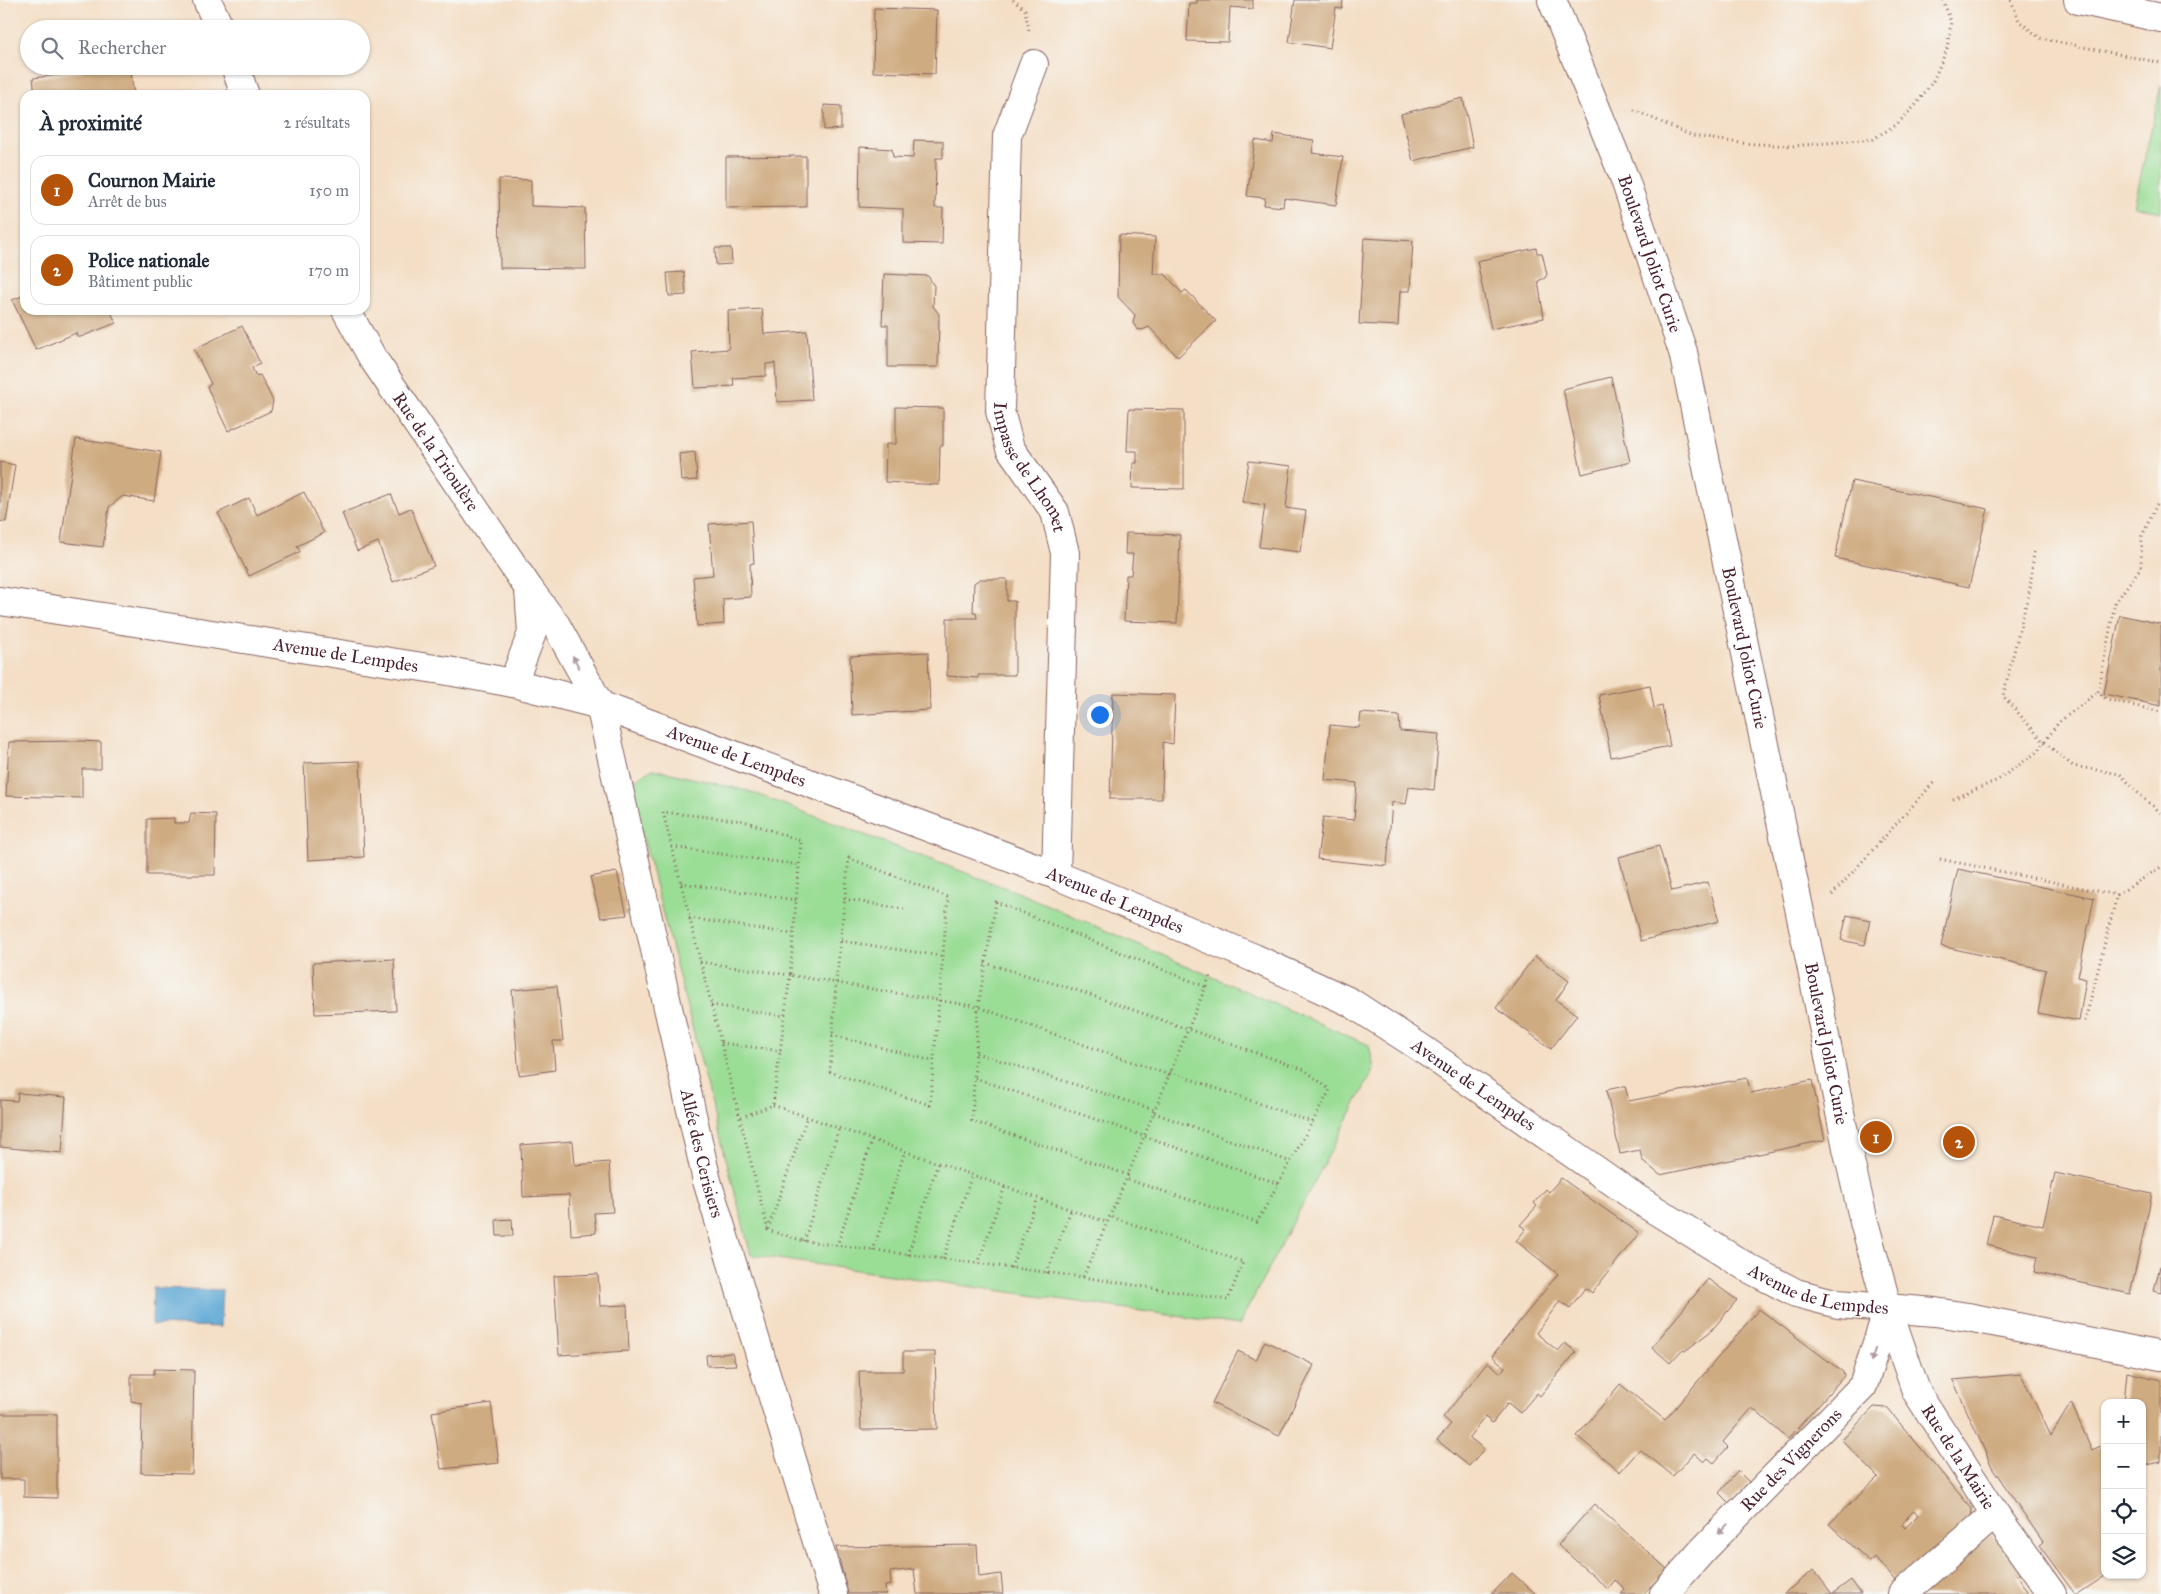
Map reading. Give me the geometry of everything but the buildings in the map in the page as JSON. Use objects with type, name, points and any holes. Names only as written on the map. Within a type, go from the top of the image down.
[{"type":"street","points":[[208,0],[216,20]]},
{"type":"street","name":"Boulevard Joliot Curie","points":[[1552,0],[1624,177],[1682,352],[1803,928],[1847,1148],[1864,1222],[1888,1309]]},
{"type":"street","points":[[2078,0],[2161,18]]},
{"type":"street","name":"Impasse de Lhomet","points":[[1034,64],[1007,136],[1000,411],[1010,448],[1055,512],[1066,553],[1056,876]]},
{"type":"street","points":[[238,75],[244,90]]},
{"type":"street","name":"Rue de la Trioulère","points":[[349,315],[372,356],[529,589],[556,625],[600,705]]},
{"type":"street","name":"Rue de la Trioulère","points":[[513,683],[532,632],[529,589]]},
{"type":"street","name":"Avenue de Lempdes","points":[[0,601],[448,670],[513,683],[600,705],[1056,876],[1223,945],[1350,1002],[1418,1046],[1639,1200],[1748,1268],[1796,1294],[1838,1304],[1968,1318],[2161,1356]]},
{"type":"street","name":"Allée des Cerisiers","points":[[600,705],[707,1181],[833,1594]]},
{"type":"street","name":"Rue de la Mairie","points":[[1888,1309],[1916,1391],[1995,1514],[2052,1594]]},
{"type":"street","name":"Rue des Vignerons","points":[[1664,1594],[1702,1550],[1864,1386],[1888,1309]]},
{"type":"street","points":[[1902,1594],[1995,1514]]},
{"type":"path","points":[[1591,94],[1643,113],[1692,136],[1741,143],[1792,146],[1873,139],[1896,125],[1915,106],[1933,82],[1947,49],[1951,22],[1943,0]]},
{"type":"path","points":[[2011,0],[2019,21],[2040,38],[2161,63]]},
{"type":"path","points":[[1953,799],[1998,780],[2037,752],[2059,722],[2098,692],[2115,603],[2141,567],[2142,536],[2157,504]]},
{"type":"path","points":[[2034,552],[2030,588],[2003,696],[2044,742],[2074,766],[2120,774],[2161,814]]},
{"type":"path","points":[[2098,692],[2106,700],[2161,712]]},
{"type":"path","points":[[1803,928],[1935,781]]},
{"type":"path","points":[[768,1230],[663,812],[744,821],[801,841],[790,976],[773,1105]]},
{"type":"path","points":[[672,847],[799,865]]},
{"type":"path","points":[[849,858],[948,897],[930,1105],[830,1072],[841,941],[849,858]]},
{"type":"path","points":[[1940,859],[2117,895]]},
{"type":"path","points":[[2084,1025],[2117,895],[2161,867]]},
{"type":"path","points":[[681,883],[796,900]]},
{"type":"path","points":[[844,900],[904,909]]},
{"type":"path","points":[[985,963],[1072,989],[1305,1070],[1330,1090],[1257,1222],[972,1121],[978,1007],[985,963],[996,902],[1206,987]]},
{"type":"path","points":[[689,918],[793,934]]},
{"type":"path","points":[[841,941],[942,956]]},
{"type":"path","points":[[1083,1277],[1155,1111],[1223,945]]},
{"type":"path","points":[[700,962],[978,1007],[1312,1122]]},
{"type":"path","points":[[711,1005],[785,1016]]},
{"type":"path","points":[[832,1035],[933,1061]]},
{"type":"path","points":[[721,1043],[781,1052]]},
{"type":"path","points":[[976,1053],[1155,1111],[1291,1162]]},
{"type":"path","points":[[974,1078],[1279,1184]]},
{"type":"path","points":[[739,1118],[773,1105],[1106,1222]]},
{"type":"path","points":[[768,1230],[807,1117]]},
{"type":"path","points":[[804,1242],[839,1128]]},
{"type":"path","points":[[837,1246],[872,1140]]},
{"type":"path","points":[[873,1250],[905,1151]]},
{"type":"path","points":[[908,1255],[938,1163]]},
{"type":"path","points":[[943,1259],[972,1175]]},
{"type":"path","points":[[978,1264],[1005,1186]]},
{"type":"path","points":[[1011,1268],[1038,1198]]},
{"type":"path","points":[[1047,1273],[1071,1210]]},
{"type":"path","points":[[768,1230],[804,1242],[1083,1277],[1228,1300],[1243,1262],[1109,1216]]},
{"type":"green space","points":[[2161,85],[2161,212],[2134,206]]},
{"type":"green space","points":[[653,769],[748,791],[1022,894],[1369,1045],[1374,1069],[1239,1325],[751,1255],[629,783]]},
{"type":"water","points":[[153,1288],[222,1290],[220,1327],[152,1325]]},
{"type":"place","name":"Cournon Mairie","points":[[1876,1137]]},
{"type":"place","name":"Police nationale","points":[[1959,1142]]}]
